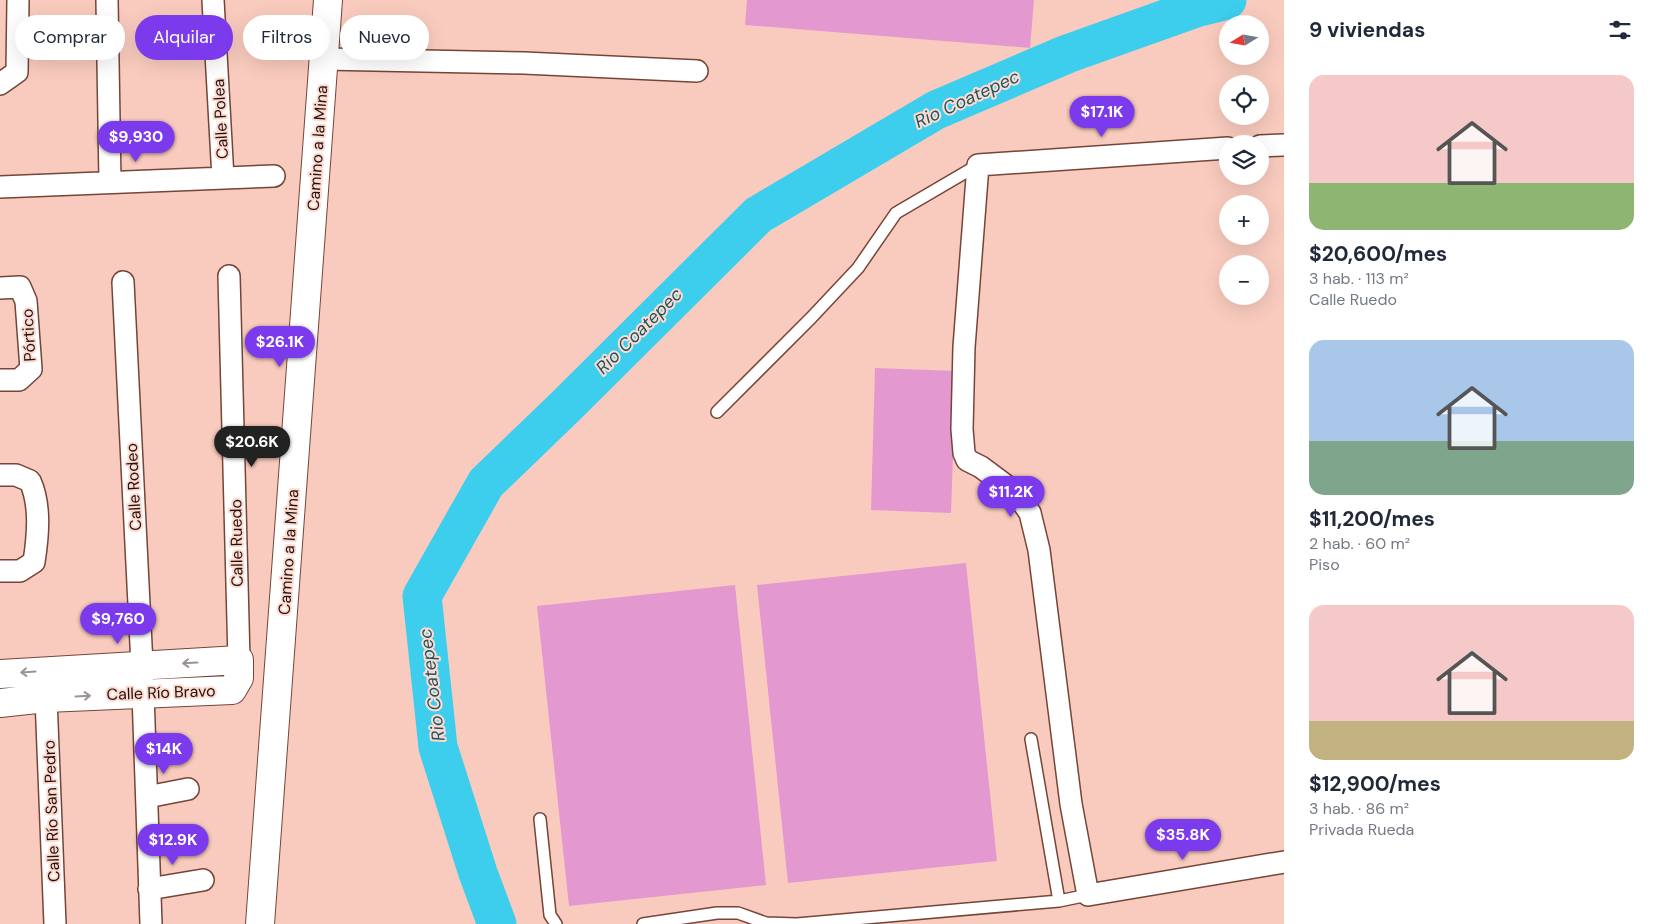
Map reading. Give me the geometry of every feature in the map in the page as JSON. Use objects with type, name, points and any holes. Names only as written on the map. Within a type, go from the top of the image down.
[{"type":"main road","name":"Camino a la Mina","points":[[327,15],[328,0]]},
{"type":"main road","name":"Camino a la Mina","points":[[260,924],[324,60]]},
{"type":"main road","name":"Calle Río Bravo","points":[[0,674],[239,660],[239,678],[232,690],[46,698],[0,703]]},
{"type":"street","points":[[0,84],[17,72],[18,0]]},
{"type":"street","points":[[107,0],[110,182]]},
{"type":"street","name":"Calle Polea","points":[[213,0],[223,178]]},
{"type":"street","points":[[330,59],[697,71]]},
{"type":"street","points":[[1269,146],[1284,145]]},
{"type":"street","points":[[1219,149],[978,165],[964,347],[962,429],[964,453],[968,460],[981,467],[1016,493],[1030,513],[1039,550],[1072,804],[1088,895],[1284,862]]},
{"type":"street","points":[[0,187],[274,176]]},
{"type":"street","name":"Calle Ruedo","points":[[229,276],[239,660]]},
{"type":"street","name":"Calle Rodeo","points":[[123,282],[142,665],[151,924]]},
{"type":"street","name":"Pórtico","points":[[10,288],[26,301],[31,369],[10,380]]},
{"type":"street","points":[[0,475],[16,475],[30,481],[36,494],[37,543],[34,562],[20,571],[0,571]]},
{"type":"street","name":"Calle Río San Pedro","points":[[46,698],[55,924]]},
{"type":"street","points":[[147,797],[188,789]]},
{"type":"street","points":[[149,889],[203,880]]},
{"type":"lane","points":[[717,412],[812,318],[858,268],[896,213],[978,165]]},
{"type":"lane","points":[[1032,739],[1059,901]]},
{"type":"lane","points":[[540,819],[550,915],[556,924]]},
{"type":"lane","points":[[643,924],[717,913],[738,913],[766,923],[797,924],[1059,901],[1088,895]]},
{"type":"shaded area","points":[[747,0],[1034,0],[1030,48],[745,25]]},
{"type":"shaded area","points":[[875,368],[956,371],[951,513],[871,510]]},
{"type":"shaded area","points":[[966,563],[997,861],[788,883],[757,585]]},
{"type":"shaded area","points":[[735,585],[766,885],[569,906],[537,606]]},
{"type":"waterway","name":"Rio Coatepec","points":[[497,924],[478,873],[438,747],[422,596],[486,483],[758,215],[936,110],[1067,54],[1199,7],[1227,0]]}]
